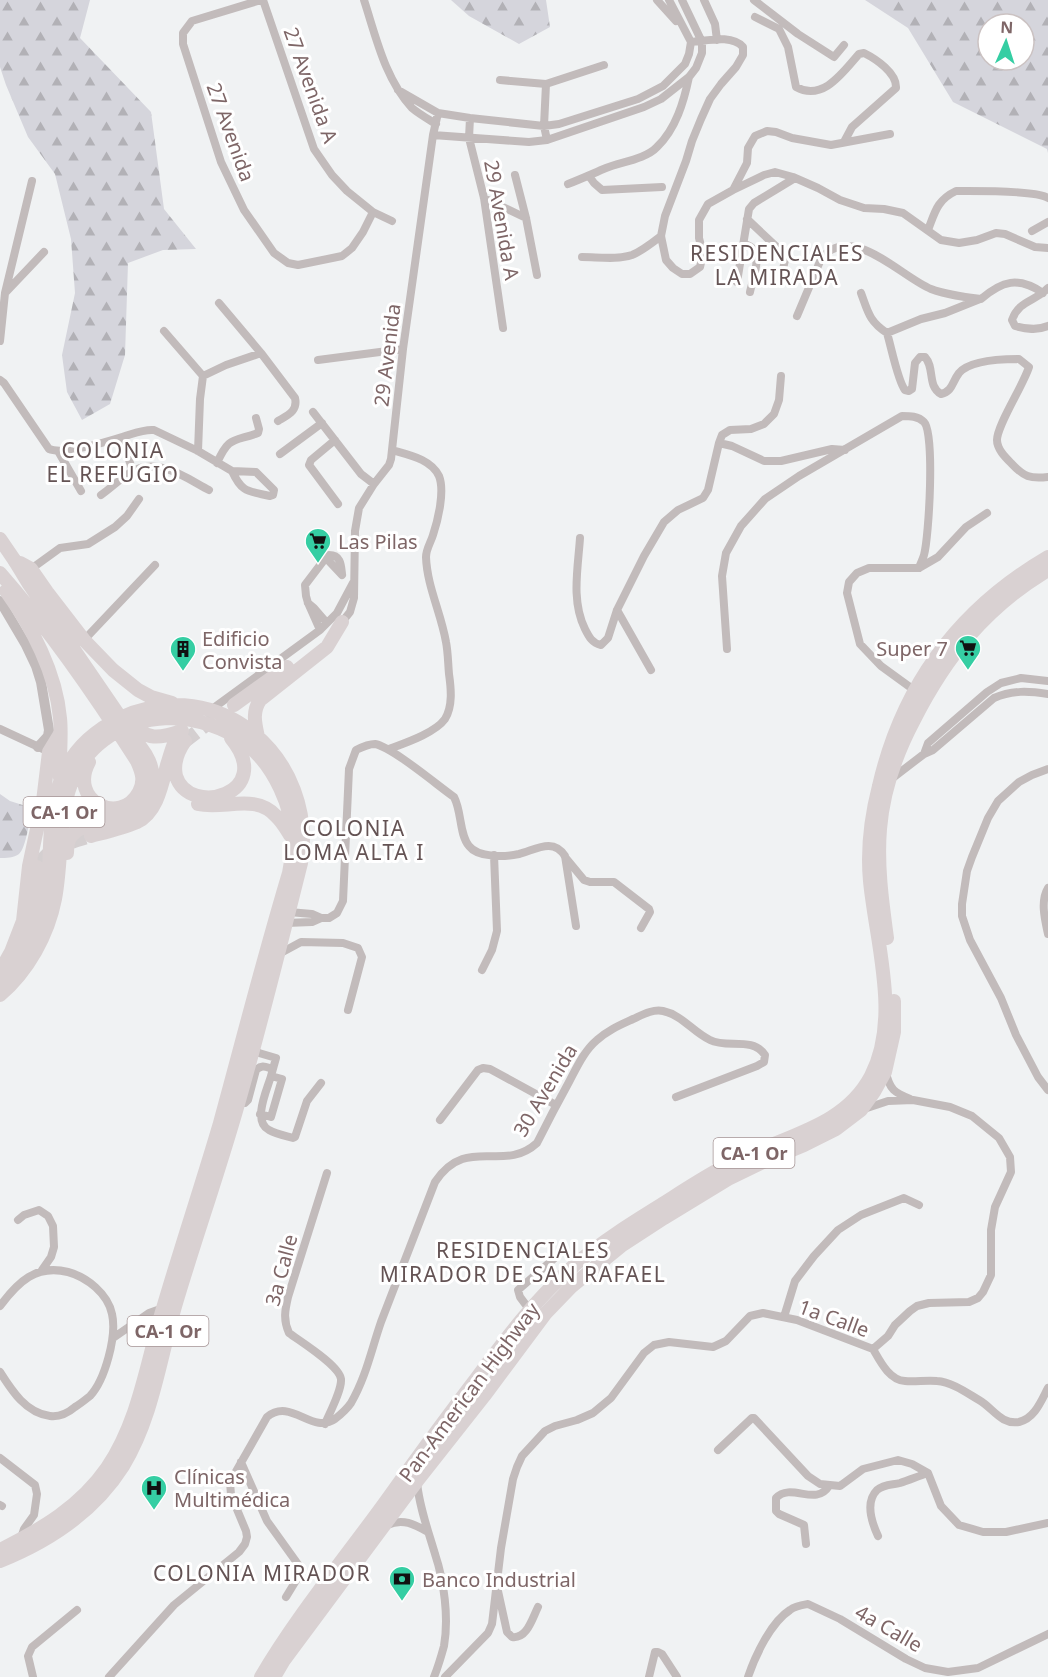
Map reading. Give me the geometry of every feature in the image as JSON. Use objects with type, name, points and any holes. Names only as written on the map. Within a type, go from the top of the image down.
[{"type":"main road","points":[[2,545],[146,755],[152,769],[152,783],[147,798],[138,809],[123,817],[81,828],[71,835],[68,843],[65,876],[55,899]]},
{"type":"main road","name":"Pan-American Highway","points":[[261,1677],[287,1637],[529,1309],[577,1263],[633,1223],[720,1169],[817,1127],[860,1095],[878,1060],[884,1036],[886,1013],[869,879],[868,850],[881,776],[890,747],[914,690],[941,650],[987,599],[1048,557]]},
{"type":"main road","points":[[15,561],[31,569],[84,640],[113,670],[138,690],[151,697],[182,705]]},
{"type":"main road","name":"Pan-American Highway","points":[[274,1677],[284,1660],[417,1481],[545,1314],[572,1286],[621,1246],[728,1179],[836,1129],[861,1110],[874,1092],[885,1072],[894,1032],[895,1007],[880,880],[879,851],[889,780],[906,734],[932,685],[960,645],[1009,596],[1048,570]]},
{"type":"main road","points":[[0,573],[30,607],[71,661],[137,761],[143,777],[142,784],[135,798],[124,806],[113,808],[97,805],[87,793],[83,775],[99,740]]},
{"type":"main road","points":[[0,583],[20,610],[40,648],[50,674],[61,719],[60,734],[49,752],[43,801],[28,866],[23,921],[11,952],[0,971]]},
{"type":"main road","points":[[234,705],[317,645],[342,622]]},
{"type":"main road","points":[[258,737],[254,716],[260,700],[327,647],[342,622]]},
{"type":"main road","points":[[92,675],[116,698],[136,729],[143,734],[159,737],[184,736]]},
{"type":"main road","points":[[906,734],[920,699],[914,690]]},
{"type":"main road","name":"CA-1 Or","points":[[0,995],[16,981],[34,954],[48,923],[55,899],[67,794],[82,762],[114,721],[146,715],[169,705],[211,709],[241,723],[275,754],[291,782],[301,810],[303,853],[253,1048],[254,1066],[239,1101],[176,1303],[150,1401],[140,1430],[124,1464],[109,1486],[85,1512],[51,1537],[0,1561]]},
{"type":"main road","name":"CA-1 Or","points":[[0,1550],[20,1540],[33,1527],[76,1503],[99,1479],[119,1448],[138,1401],[289,873],[293,840],[288,810],[272,775],[248,745],[226,732],[197,721],[146,715]]},
{"type":"main road","points":[[184,736],[176,760],[176,772],[180,784],[192,794],[201,797],[218,796],[230,791],[241,782],[245,764],[242,752],[226,732]]},
{"type":"main road","points":[[91,836],[138,822],[146,815],[159,795],[174,742],[184,736]]},
{"type":"main road","name":"CA-1 Or","points":[[0,979],[27,945],[48,892],[54,804],[65,770],[75,754],[99,740]]},
{"type":"main road","points":[[49,752],[60,783]]},
{"type":"main road","points":[[168,762],[171,780],[181,795],[203,805],[248,803],[264,807],[278,817],[293,840]]},
{"type":"main road","points":[[27,945],[38,865]]},
{"type":"main road","points":[[496,1379],[489,1378],[488,1371],[509,1341],[514,1327]]},
{"type":"main road","points":[[456,1432],[457,1421],[477,1395],[475,1389],[468,1389]]},
{"type":"street","name":"27 Avenida","points":[[262,0],[192,21],[183,33],[183,44],[220,162],[244,210],[274,253],[288,263],[298,265],[342,256],[352,248],[373,212]]},
{"type":"street","name":"27 Avenida A","points":[[262,0],[314,149],[332,175],[348,191],[373,212],[392,221]]},
{"type":"street","points":[[364,0],[389,74],[398,90],[414,109],[436,124]]},
{"type":"street","points":[[657,0],[689,39],[702,42],[737,41],[743,47],[743,55],[736,67],[710,99],[665,216],[661,236],[666,260],[682,274],[690,274],[700,267],[703,254],[699,238],[699,220],[708,204],[764,175],[775,172],[795,178],[840,200],[864,208],[903,213],[941,240],[959,243],[977,240],[996,233],[1005,234],[1035,248],[1048,248]]},
{"type":"street","points":[[398,90],[438,113],[544,126],[559,124],[638,99],[663,86],[686,64],[690,54],[689,39],[669,0]]},
{"type":"street","points":[[433,135],[529,142],[547,140],[661,99],[689,76],[696,68],[702,53],[702,42],[682,0]]},
{"type":"street","points":[[704,0],[715,24],[717,40]]},
{"type":"street","points":[[754,0],[798,34],[834,57],[844,45]]},
{"type":"street","points":[[755,17],[779,29],[788,47],[796,87],[803,90],[815,90],[832,84],[859,54],[864,53],[874,58],[895,78],[896,88],[852,127],[844,142]]},
{"type":"street","points":[[500,80],[546,84],[604,65]]},
{"type":"street","points":[[568,184],[657,148],[674,124],[684,100],[689,76]]},
{"type":"street","points":[[546,84],[544,126],[547,140]]},
{"type":"street","name":"29 Avenida","points":[[342,622],[353,606],[355,594],[357,517],[362,501],[389,465],[392,450],[433,135],[438,113]]},
{"type":"street","name":"29 Avenida A","points":[[470,118],[469,138],[484,198],[503,328]]},
{"type":"street","points":[[733,190],[747,163],[748,148],[754,136],[767,131],[831,145],[890,134]]},
{"type":"street","points":[[515,175],[537,274]]},
{"type":"street","points":[[589,176],[602,190],[662,187]]},
{"type":"street","points":[[737,282],[749,209],[754,203],[795,178]]},
{"type":"street","points":[[0,341],[5,293],[32,182]]},
{"type":"street","points":[[928,230],[939,203],[947,195],[956,191],[1027,193],[1045,195],[1048,198]]},
{"type":"street","points":[[484,198],[526,218]]},
{"type":"street","points":[[747,219],[782,252],[785,260],[783,269]]},
{"type":"street","points":[[1032,231],[1048,222]]},
{"type":"street","points":[[582,256],[614,258],[631,255],[647,247],[661,236]]},
{"type":"street","points":[[744,244],[757,252],[750,292]]},
{"type":"street","points":[[797,316],[821,259],[828,251],[839,246],[865,250],[886,260],[929,288],[981,299]]},
{"type":"street","points":[[5,293],[44,252]]},
{"type":"street","points":[[887,333],[981,299],[993,289],[1007,282],[1045,290]]},
{"type":"street","points":[[1045,290],[1019,307],[1012,320],[1015,326],[1024,328],[1041,329],[1048,326]]},
{"type":"street","points":[[861,293],[876,326],[887,333],[900,385],[905,390],[912,389],[915,363],[920,357],[925,357],[929,361],[933,385],[941,394],[950,390],[960,372],[983,361],[1019,359],[1029,367],[998,431],[996,441],[1000,451],[1020,474],[1034,478],[1048,477]]},
{"type":"street","points":[[219,303],[261,353],[296,401],[294,411],[278,421]]},
{"type":"street","points":[[164,331],[203,376],[198,451]]},
{"type":"street","points":[[318,360],[404,349]]},
{"type":"street","points":[[203,376],[261,353]]},
{"type":"street","points":[[580,538],[577,585],[579,617],[590,638],[596,644],[601,645],[608,638],[617,610],[664,522],[678,510],[703,498],[708,490],[722,435],[730,430],[751,429],[764,424],[774,414],[781,376]]},
{"type":"street","points":[[0,381],[4,382],[49,449],[58,451],[154,430],[198,451],[232,471],[256,472],[274,490],[273,495],[244,490],[232,471]]},
{"type":"street","points":[[313,412],[362,474],[374,484]]},
{"type":"street","points":[[727,649],[722,576],[726,553],[741,526],[765,499],[799,476],[902,416],[915,416],[925,422],[928,431],[930,472],[924,555],[918,568]]},
{"type":"street","points":[[217,463],[229,442],[258,433],[256,418]]},
{"type":"street","points":[[280,454],[322,423]]},
{"type":"street","points":[[121,438],[133,471]]},
{"type":"street","points":[[336,440],[311,460],[309,465],[338,504]]},
{"type":"street","points":[[719,443],[732,446],[764,461],[781,460],[832,449],[846,450]]},
{"type":"street","points":[[389,749],[437,727],[445,718],[450,704],[451,688],[446,641],[431,590],[426,557],[435,531],[441,498],[439,477],[425,461],[392,450]]},
{"type":"street","points":[[58,451],[81,491]]},
{"type":"street","points":[[101,495],[133,471],[158,466],[209,490]]},
{"type":"street","points":[[31,569],[60,548],[88,544],[115,528],[139,499]]},
{"type":"street","points":[[914,690],[881,666],[860,644],[847,593],[849,582],[852,577],[869,568],[918,568],[938,556],[966,527],[987,513]]},
{"type":"street","points":[[320,630],[308,603],[305,585],[329,555],[339,559],[342,574],[354,580]]},
{"type":"street","points":[[84,640],[155,565]]},
{"type":"street","name":"29 Avenida","points":[[184,736],[320,630],[337,613],[354,580]]},
{"type":"street","points":[[0,601],[26,645],[41,682],[49,730],[49,752],[0,729]]},
{"type":"street","points":[[308,603],[327,623]]},
{"type":"street","points":[[617,610],[651,670]]},
{"type":"street","points":[[889,780],[933,750],[981,704],[1004,693],[1019,691],[1045,694],[1045,680],[1021,678],[1001,683],[987,692],[981,704]]},
{"type":"street","points":[[1001,683],[1004,693]]},
{"type":"street","points":[[287,917],[312,922],[321,918],[329,918],[336,913],[343,901],[350,762],[357,750],[365,745],[374,744],[389,749],[453,797],[458,805],[463,835],[474,851],[480,854],[512,855],[543,845],[558,848],[584,880],[615,882],[649,909],[650,912],[641,928]]},
{"type":"street","points":[[1048,770],[1019,782],[998,801],[988,818],[967,872],[962,916],[970,940],[1005,1007],[1016,1035],[1038,1077],[1048,1090]]},
{"type":"street","points":[[482,970],[492,950],[497,931],[494,855]]},
{"type":"street","points":[[565,856],[576,926]]},
{"type":"street","points":[[1048,888],[1045,893],[1044,913],[1048,934]]},
{"type":"street","points":[[277,955],[301,942],[343,943],[358,948],[362,957],[348,1010]]},
{"type":"street","name":"30 Avenida","points":[[325,1424],[349,1406],[365,1375],[381,1324],[435,1182],[443,1170],[473,1155],[512,1156],[528,1151],[537,1143],[581,1060],[595,1041],[611,1029],[649,1012],[662,1011],[674,1015],[711,1041],[755,1046],[762,1049],[765,1054],[764,1062],[757,1066],[676,1097]]},
{"type":"street","points":[[253,1048],[276,1058],[260,1114],[262,1124],[268,1130],[296,1137],[307,1101],[321,1083]]},
{"type":"street","points":[[254,1066],[263,1066],[272,1072]]},
{"type":"street","points":[[440,1120],[478,1070],[483,1068],[490,1069],[556,1105]]},
{"type":"street","points":[[885,1072],[889,1085],[896,1092],[913,1100]]},
{"type":"street","points":[[861,1110],[888,1101],[913,1100],[950,1107],[972,1116],[999,1138],[1010,1157],[1011,1172],[995,1207],[991,1230],[991,1275],[983,1292],[978,1298],[969,1302],[917,1306],[873,1349],[882,1364],[891,1375],[902,1382],[939,1381],[951,1385],[986,1404],[1001,1419],[1016,1422],[1029,1419],[1048,1388]]},
{"type":"street","name":"3a Calle","points":[[325,1424],[339,1391],[341,1380],[336,1369],[289,1333],[285,1325],[285,1317],[288,1297],[327,1173]]},
{"type":"street","points":[[784,1317],[795,1281],[838,1230],[861,1215],[903,1198],[919,1205]]},
{"type":"street","points":[[18,1220],[24,1215],[39,1210],[48,1216],[53,1226],[54,1248],[42,1270]]},
{"type":"street","points":[[529,1309],[518,1290],[557,1256]]},
{"type":"street","points":[[0,1306],[13,1290],[31,1275],[42,1270],[63,1270],[77,1274],[90,1283],[110,1305],[113,1316],[113,1338],[102,1374],[91,1395],[70,1411],[51,1416],[29,1407],[20,1400],[0,1372]]},
{"type":"street","points":[[113,1338],[149,1313],[163,1308]]},
{"type":"street","name":"1a Calle","points":[[496,1587],[517,1467],[522,1456],[545,1431],[593,1413],[604,1404],[611,1398],[644,1353],[654,1345],[669,1342],[713,1347],[726,1341],[750,1316],[763,1313],[797,1320],[873,1349]]},
{"type":"street","points":[[109,1677],[174,1605],[231,1559],[245,1544],[246,1531],[230,1490],[230,1482],[267,1417],[280,1410],[325,1424]]},
{"type":"street","points":[[718,1450],[754,1418],[808,1476],[820,1484],[840,1486],[863,1469],[898,1460],[912,1464],[928,1473],[941,1506],[959,1525],[984,1532],[1006,1532],[1048,1523]]},
{"type":"street","points":[[0,1458],[35,1485],[37,1494],[33,1527]]},
{"type":"street","points":[[241,1462],[267,1521],[300,1567],[300,1574],[286,1597]]},
{"type":"street","points":[[878,1536],[872,1523],[871,1507],[873,1497],[878,1490],[887,1485],[928,1473]]},
{"type":"street","points":[[417,1481],[418,1498],[441,1577],[445,1615],[444,1646],[434,1677]]},
{"type":"street","points":[[806,1544],[804,1525],[779,1514],[776,1511],[776,1498],[786,1492],[820,1495],[829,1486]]},
{"type":"street","points":[[382,1527],[402,1521],[428,1532]]},
{"type":"street","points":[[496,1587],[501,1599],[507,1632],[512,1637],[519,1637],[524,1633],[538,1607]]},
{"type":"street","points":[[445,1677],[488,1633],[494,1618],[496,1587]]},
{"type":"street","name":"4a Calle","points":[[748,1677],[761,1647],[778,1620],[791,1609],[808,1604],[840,1619],[906,1659],[925,1668],[948,1672],[978,1668],[1048,1634]]},
{"type":"street","points":[[33,1677],[28,1656],[32,1647],[77,1610]]},
{"type":"street","points":[[649,1677],[655,1652],[662,1654],[677,1677]]},
{"type":"street","points":[[753,1664],[755,1677]]},
{"type":"green space","points":[[0,0],[90,0],[80,38],[151,112],[164,209],[196,249],[163,250],[128,263],[125,355],[110,404],[82,420],[67,392],[62,355],[75,293],[71,239],[55,174],[28,137],[0,67]]},
{"type":"green space","points":[[451,0],[546,0],[550,27],[519,44],[469,16]]},
{"type":"green space","points":[[865,0],[1048,0],[1048,153],[1047,149],[953,102],[908,28]]},
{"type":"green space","points":[[0,794],[10,801],[32,808],[24,846],[19,854],[10,858],[0,858]]},
{"type":"tunnel","points":[[185,741],[215,718]]},
{"type":"tunnel","points":[[38,865],[55,849],[91,836]]},
{"type":"place","name":"Las Pilas","points":[[318,564]]},
{"type":"place","name":"Super 7","points":[[968,671]]},
{"type":"place","name":"Edificio Convista","points":[[183,672]]},
{"type":"place","name":"Clínicas Multimédica","points":[[154,1511]]},
{"type":"place","name":"Banco Industrial","points":[[402,1602]]},
{"type":"district","name":"RESIDENCIALES LA MIRADA","points":[[777,265]]},
{"type":"district","name":"COLONIA EL REFUGIO","points":[[113,462]]},
{"type":"district","name":"COLONIA LOMA ALTA I","points":[[354,840]]},
{"type":"district","name":"RESIDENCIALES MIRADOR DE SAN RAFAEL","points":[[523,1262]]},
{"type":"district","name":"COLONIA MIRADOR","points":[[262,1573]]}]
